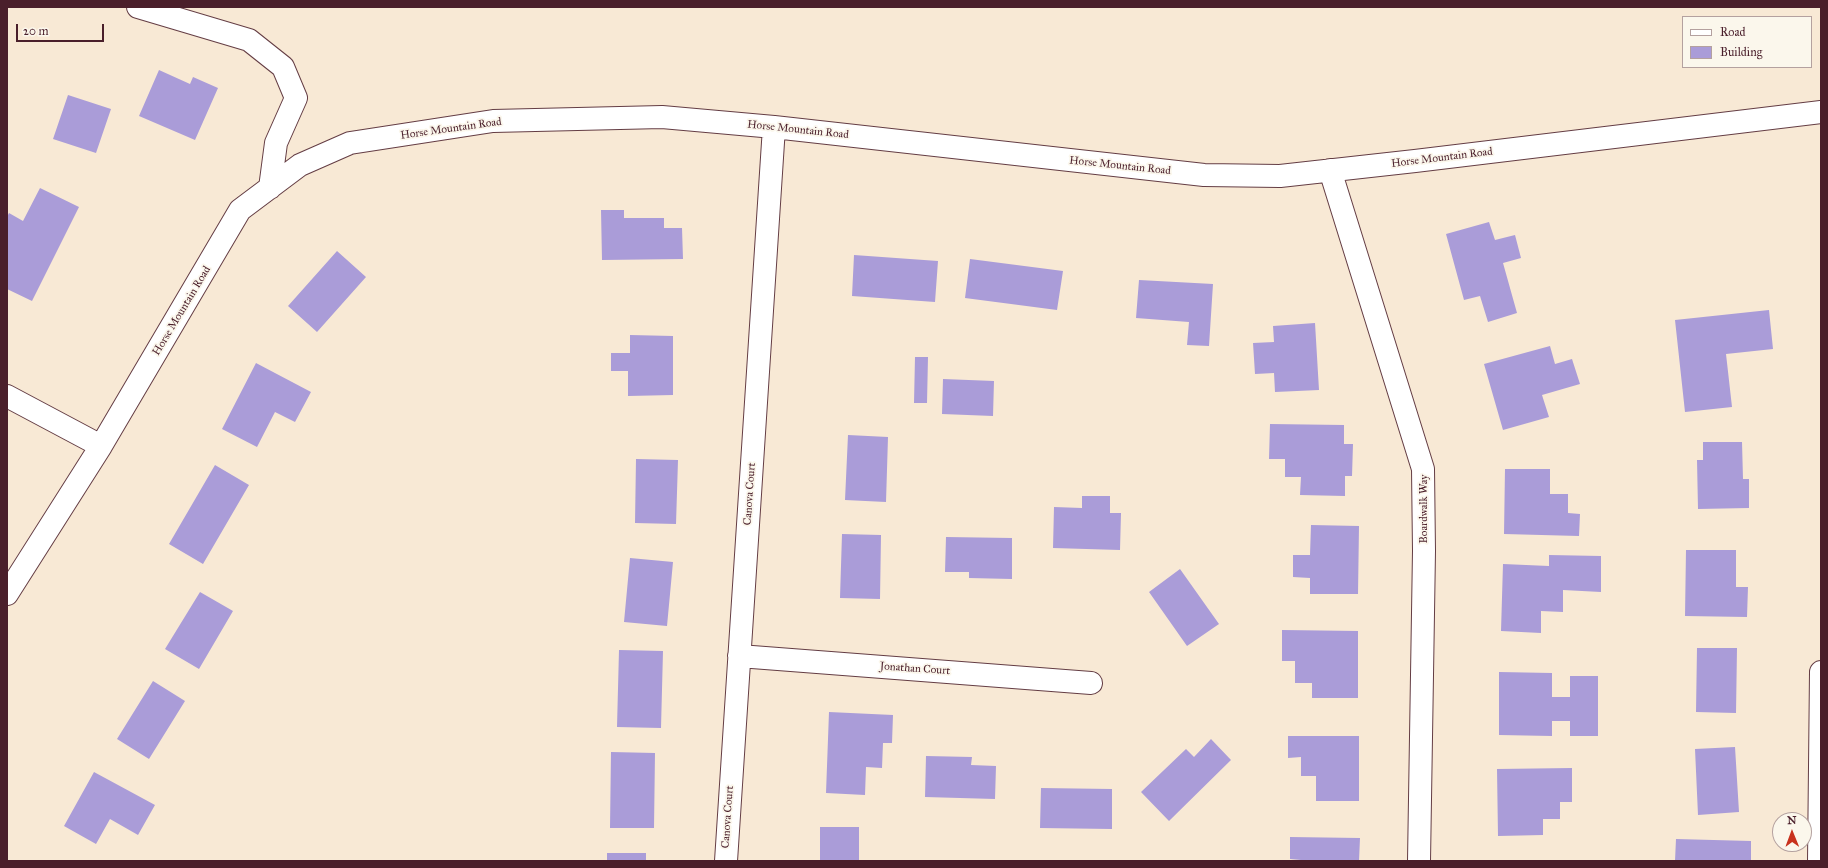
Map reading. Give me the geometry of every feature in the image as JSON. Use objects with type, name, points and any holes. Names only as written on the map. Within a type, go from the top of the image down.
[{"type":"street","points":[[138,7],[249,40],[283,67],[296,98],[276,143],[270,188]]},
{"type":"street","name":"Horse Mountain Road","points":[[7,594],[101,446],[240,210],[300,165],[350,143],[493,121],[662,117],[774,127],[1204,176],[1280,176],[1821,112]]},
{"type":"street","name":"Canova Court","points":[[726,861],[774,127]]},
{"type":"street","name":"Boardwalk Way","points":[[1330,170],[1423,469],[1424,551],[1419,861]]},
{"type":"street","points":[[7,396],[101,446]]},
{"type":"street","name":"Jonathan Court","points":[[739,656],[1091,683]]},
{"type":"street","points":[[1819,861],[1821,672]]},
{"type":"building","points":[[159,70],[190,84],[193,77],[218,88],[195,140],[139,116]]},
{"type":"building","points":[[68,95],[111,109],[96,153],[53,139]]},
{"type":"building","points":[[40,188],[79,207],[32,301],[7,289],[7,217],[9,213],[23,221]]},
{"type":"building","points":[[601,210],[624,210],[624,218],[664,218],[664,228],[682,228],[683,259],[602,260]]},
{"type":"building","points":[[1489,222],[1495,240],[1515,235],[1521,258],[1503,263],[1517,313],[1488,322],[1480,296],[1464,300],[1446,234]]},
{"type":"building","points":[[337,251],[366,277],[317,332],[288,306]]},
{"type":"building","points":[[854,255],[938,261],[935,302],[852,296]]},
{"type":"building","points":[[970,259],[1063,271],[1057,310],[965,298]]},
{"type":"building","points":[[1139,280],[1213,284],[1209,346],[1187,345],[1189,322],[1136,318]]},
{"type":"building","points":[[1769,310],[1773,349],[1726,354],[1732,407],[1685,412],[1675,320]]},
{"type":"building","points":[[1315,323],[1319,390],[1275,392],[1274,373],[1255,374],[1253,343],[1274,342],[1273,326]]},
{"type":"building","points":[[630,335],[673,336],[673,395],[628,396],[628,371],[611,371],[611,353],[630,353]]},
{"type":"building","points":[[1550,346],[1555,364],[1572,359],[1580,384],[1542,395],[1549,417],[1503,430],[1484,364]]},
{"type":"building","points":[[915,357],[928,357],[927,403],[914,403]]},
{"type":"building","points":[[256,363],[311,392],[295,422],[275,412],[257,447],[222,429]]},
{"type":"building","points":[[943,379],[994,381],[993,416],[942,414]]},
{"type":"building","points":[[1270,424],[1344,425],[1344,444],[1353,444],[1352,476],[1345,476],[1345,496],[1300,495],[1301,477],[1285,477],[1285,459],[1269,459]]},
{"type":"building","points":[[848,435],[888,437],[886,502],[845,500]]},
{"type":"building","points":[[1703,442],[1742,442],[1743,479],[1749,479],[1749,508],[1698,509],[1697,460],[1703,460]]},
{"type":"building","points":[[636,459],[678,460],[676,524],[635,523]]},
{"type":"building","points":[[215,465],[249,485],[203,564],[169,544]]},
{"type":"building","points":[[1505,469],[1550,469],[1550,494],[1568,494],[1568,513],[1580,514],[1579,536],[1504,534]]},
{"type":"building","points":[[1082,496],[1110,496],[1110,513],[1121,513],[1120,550],[1053,548],[1054,507],[1082,508]]},
{"type":"building","points":[[1311,525],[1359,526],[1358,594],[1310,594],[1310,578],[1293,577],[1293,555],[1310,555]]},
{"type":"building","points":[[842,534],[881,535],[880,599],[840,598]]},
{"type":"building","points":[[946,537],[1012,538],[1012,579],[969,578],[969,572],[945,572]]},
{"type":"building","points":[[1686,550],[1736,550],[1736,587],[1748,587],[1747,617],[1685,616]]},
{"type":"building","points":[[1549,555],[1601,556],[1601,592],[1563,590],[1563,612],[1541,611],[1541,633],[1501,631],[1503,564],[1549,566]]},
{"type":"building","points":[[630,558],[673,562],[667,626],[624,622]]},
{"type":"building","points":[[1180,569],[1219,624],[1187,646],[1149,592]]},
{"type":"building","points":[[200,592],[233,611],[199,669],[165,649]]},
{"type":"building","points":[[1282,630],[1358,631],[1358,698],[1312,698],[1312,683],[1295,683],[1295,661],[1282,661]]},
{"type":"building","points":[[1697,648],[1737,648],[1736,713],[1696,712]]},
{"type":"building","points":[[619,650],[663,651],[661,728],[617,727]]},
{"type":"building","points":[[1499,672],[1552,673],[1552,697],[1570,697],[1570,676],[1598,676],[1598,736],[1570,736],[1570,721],[1552,721],[1552,736],[1499,735]]},
{"type":"building","points":[[153,681],[185,701],[149,759],[117,739]]},
{"type":"building","points":[[829,712],[893,715],[892,743],[883,743],[882,768],[866,767],[865,795],[826,793]]},
{"type":"building","points":[[1288,736],[1359,736],[1359,801],[1316,801],[1316,776],[1301,776],[1301,757],[1288,758]]},
{"type":"building","points":[[1211,739],[1231,760],[1169,821],[1141,792],[1186,749],[1194,757]]},
{"type":"building","points":[[1735,747],[1739,812],[1698,815],[1695,749]]},
{"type":"building","points":[[611,752],[655,753],[654,828],[610,828]]},
{"type":"building","points":[[926,756],[972,757],[971,765],[996,766],[995,799],[925,797]]},
{"type":"building","points":[[1572,768],[1572,802],[1560,802],[1560,819],[1543,819],[1543,835],[1498,836],[1497,769]]},
{"type":"building","points":[[94,772],[155,805],[138,835],[110,819],[96,844],[64,826]]},
{"type":"building","points":[[1041,788],[1112,789],[1112,829],[1040,828]]},
{"type":"building","points":[[820,827],[859,827],[859,861],[820,861]]},
{"type":"building","points":[[1290,837],[1360,838],[1359,861],[1301,861],[1290,859]]},
{"type":"building","points":[[1676,839],[1751,841],[1751,861],[1675,861]]},
{"type":"building","points":[[607,853],[646,853],[646,861],[607,861]]}]
